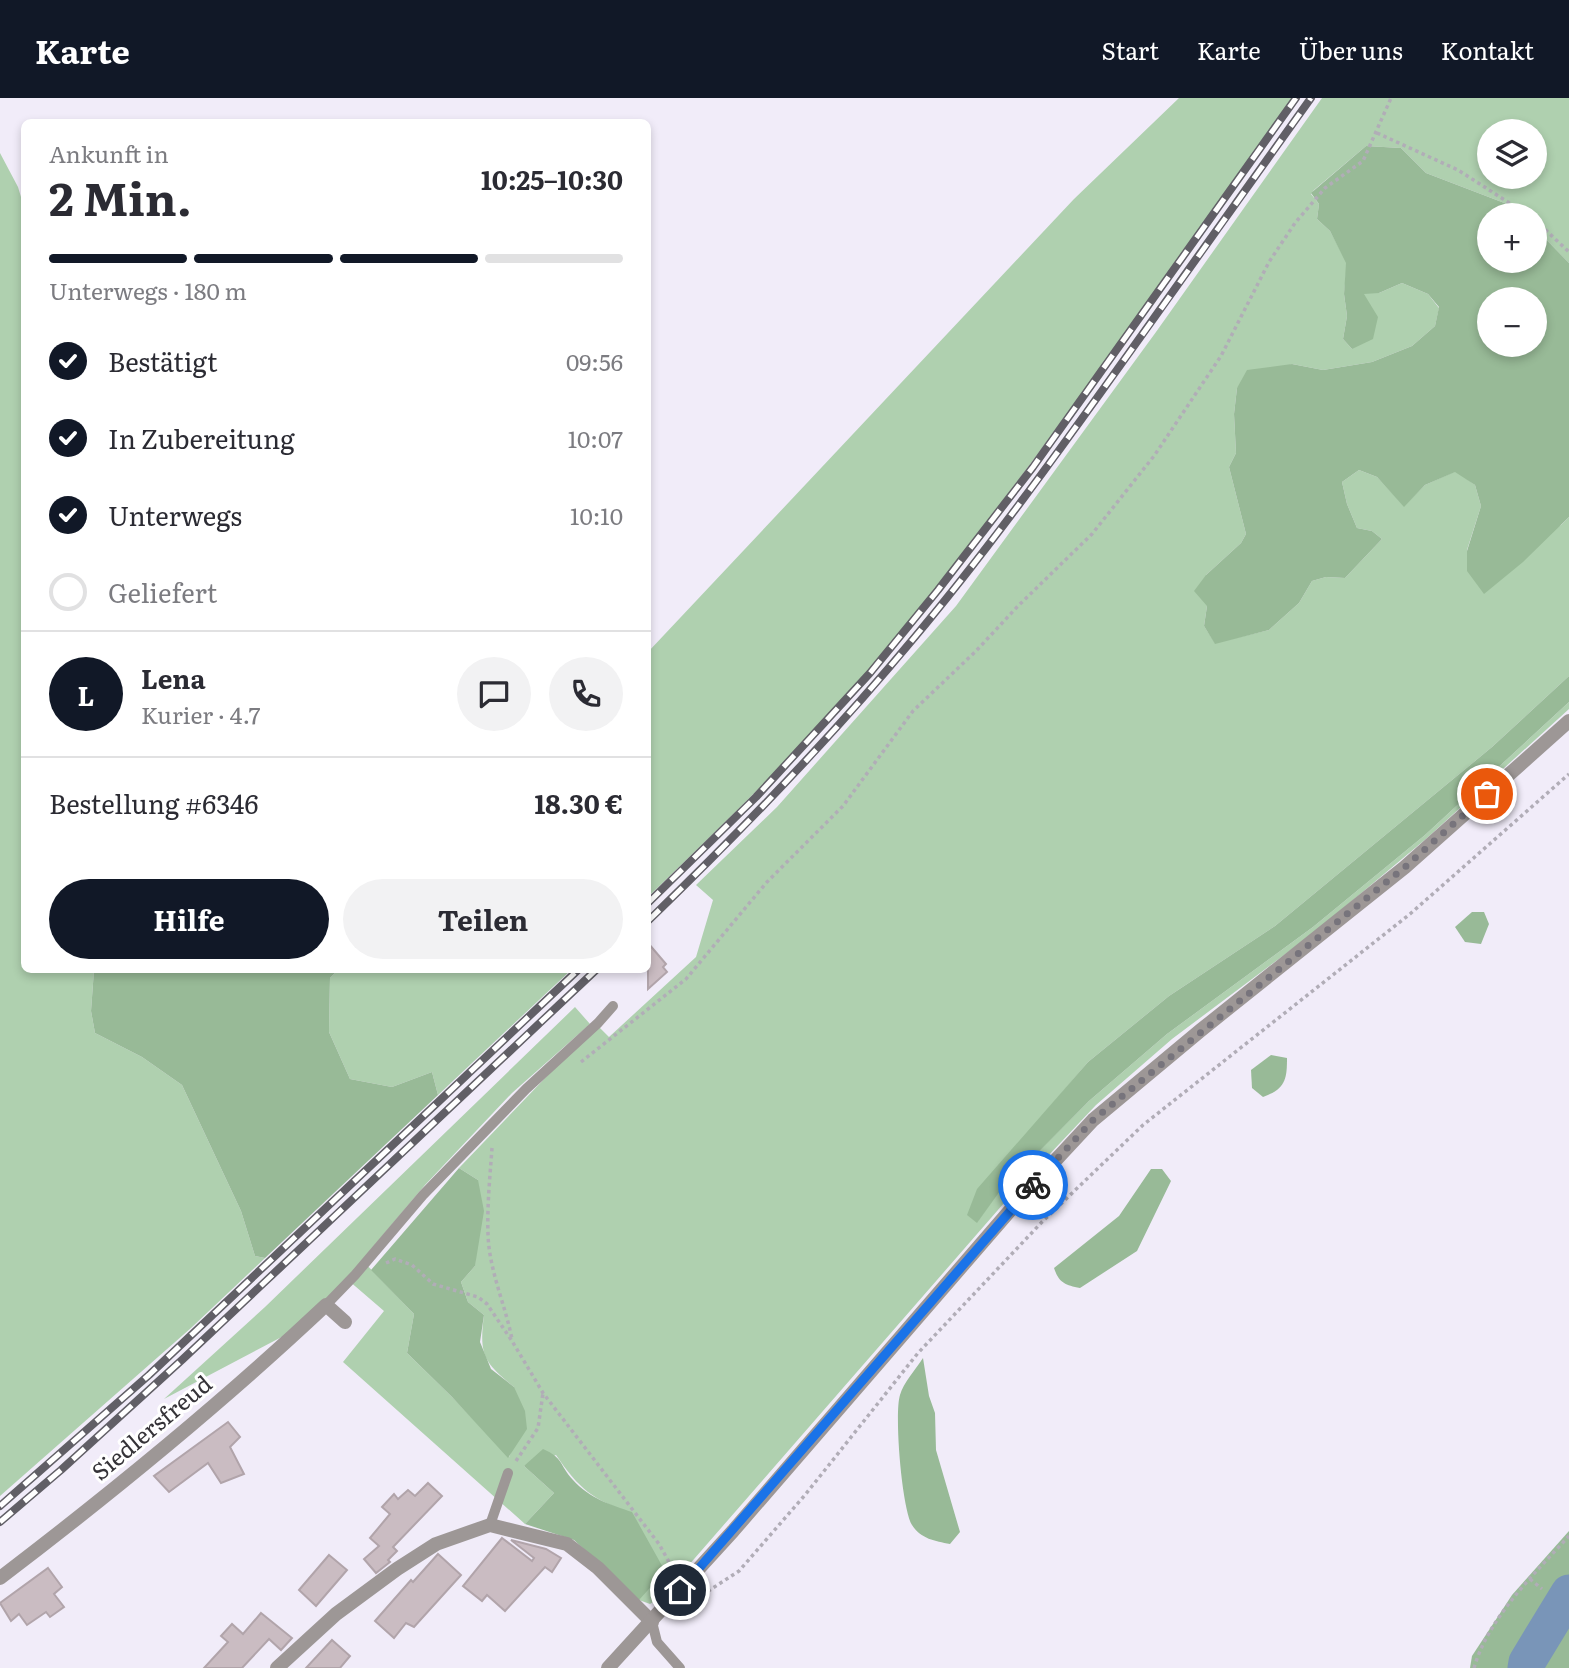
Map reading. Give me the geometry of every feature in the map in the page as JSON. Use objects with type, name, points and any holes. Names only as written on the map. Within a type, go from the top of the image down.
[{"type":"street","points":[[608,1668],[652,1622],[1026,1192],[1093,1120],[1405,867],[1569,720]]},
{"type":"street","points":[[326,1305],[345,1322]]},
{"type":"street","name":"Siedlersfreud","points":[[0,1578],[103,1498],[251,1375],[326,1305]]},
{"type":"street","points":[[277,1668],[336,1614],[397,1569],[436,1544],[490,1525],[568,1544],[598,1568],[652,1622]]},
{"type":"lane","name":"Siedlersfreud","points":[[326,1305],[423,1195],[613,1006]]},
{"type":"lane","points":[[490,1525],[508,1473]]},
{"type":"lane","points":[[652,1622],[657,1642],[680,1668]]},
{"type":"path","points":[[574,1067],[686,979],[768,882],[842,806],[913,711],[1092,534],[1154,456],[1221,356],[1269,262],[1295,223],[1325,188],[1363,161],[1391,98]]},
{"type":"path","points":[[1377,133],[1458,170],[1509,203]]},
{"type":"path","points":[[1547,231],[1569,252]]},
{"type":"path","points":[[694,1600],[739,1571],[805,1495],[918,1353],[1042,1222],[1143,1125],[1410,914],[1569,774]]},
{"type":"path","points":[[480,1155],[500,1139]]},
{"type":"path","points":[[492,1148],[488,1236],[512,1341]]},
{"type":"path","points":[[355,1275],[396,1259],[411,1265],[433,1284],[478,1297],[487,1304],[543,1393],[659,1544],[673,1568],[680,1590]]},
{"type":"path","points":[[508,1473],[538,1428],[543,1393]]},
{"type":"path","points":[[1474,1668],[1509,1603],[1569,1536]]},
{"type":"path","points":[[1530,1579],[1542,1590]]},
{"type":"green space","points":[[1179,98],[1292,98],[1058,426],[924,603],[815,730],[651,894],[651,649],[1074,199]]},
{"type":"green space","points":[[1322,98],[1569,98],[1569,263],[1547,240],[1547,203],[1504,203],[1426,173],[1401,148],[1366,146],[1311,194],[1319,204],[1317,219],[1330,231],[1347,263],[1344,294],[1347,316],[1343,339],[1352,349],[1364,293],[1379,293],[1402,283],[1428,294],[1439,308],[1435,326],[1412,346],[1372,362],[1323,370],[1292,364],[1237,388],[1234,414],[1236,453],[1229,467],[1246,534],[1241,543],[1206,575],[1207,606],[1204,626],[1215,643],[1269,630],[1299,603],[1312,581],[1326,577],[1345,578],[1382,539],[1372,531],[1357,528],[1347,504],[1342,482],[1359,470],[1377,477],[1404,506],[1425,485],[1456,471],[1475,485],[1481,506],[1467,550],[1467,571],[1561,525],[1569,517],[1569,676],[1492,747],[1275,926],[1169,996],[1088,1062],[1042,1116],[968,1215],[977,1222],[999,1191],[1089,1101],[1167,1034],[1313,927],[1425,835],[1569,702],[1569,709],[1427,838],[1316,931],[1172,1039],[1096,1105],[1011,1195],[661,1597],[650,1604],[639,1600],[632,1513],[588,1492],[572,1477],[556,1455],[524,1466],[554,1493],[525,1524],[343,1362],[384,1311],[348,1280],[293,1331],[164,1399],[265,1307],[575,1007],[590,1024],[512,1093],[425,1185],[362,1260],[414,1314],[407,1353],[509,1457],[513,1448],[514,1387],[490,1364],[483,1348],[484,1315],[468,1302],[461,1282],[475,1266],[478,1180],[459,1168],[574,1048],[599,1027],[609,1037],[696,957],[713,900],[696,885],[777,807],[956,606],[1156,332]]},
{"type":"green space","points":[[1366,146],[1401,148],[1426,173],[1504,203],[1477,203],[1477,273],[1547,273],[1547,240],[1569,263],[1569,517],[1523,562],[1484,594],[1467,571],[1467,551],[1481,506],[1475,485],[1455,472],[1425,485],[1404,507],[1377,477],[1359,470],[1342,482],[1347,504],[1357,528],[1372,531],[1382,539],[1345,578],[1326,577],[1312,581],[1299,603],[1269,630],[1215,644],[1204,626],[1207,606],[1194,591],[1206,575],[1241,543],[1246,534],[1229,467],[1236,453],[1234,414],[1237,388],[1247,370],[1292,364],[1323,370],[1372,362],[1412,346],[1435,326],[1439,307],[1428,294],[1402,283],[1379,293],[1364,294],[1378,317],[1373,339],[1352,349],[1343,339],[1347,316],[1344,294],[1346,263],[1330,231],[1317,219],[1319,204],[1311,193]]},
{"type":"green space","points":[[0,153],[21,197],[21,973],[94,973],[91,1011],[95,1033],[142,1057],[182,1085],[241,1211],[255,1256],[265,1258],[191,1328],[0,1496]]},
{"type":"green space","points":[[1569,676],[1569,702],[1425,835],[1313,927],[1167,1034],[1089,1101],[1000,1191],[977,1223],[967,1215],[977,1189],[1088,1062],[1169,996],[1275,926],[1492,747]]},
{"type":"green space","points":[[1472,912],[1484,912],[1489,924],[1481,944],[1465,942],[1455,927]]},
{"type":"green space","points":[[94,973],[335,973],[330,978],[329,1032],[350,1079],[392,1087],[432,1072],[438,1095],[265,1258],[255,1256],[241,1211],[182,1085],[142,1057],[95,1033],[91,1011]]},
{"type":"green space","points":[[335,973],[568,973],[438,1095],[432,1072],[392,1087],[350,1079],[329,1032],[330,978]]},
{"type":"green space","points":[[1271,1055],[1287,1058],[1286,1072],[1280,1087],[1263,1097],[1252,1088],[1251,1070]]},
{"type":"green space","points":[[459,1168],[478,1180],[484,1211],[475,1266],[461,1282],[468,1302],[484,1315],[480,1342],[491,1369],[514,1387],[525,1411],[527,1429],[508,1458],[407,1353],[414,1314],[371,1270]]},
{"type":"green space","points":[[1151,1169],[1162,1169],[1171,1181],[1137,1251],[1080,1288],[1063,1282],[1054,1268],[1119,1216]]},
{"type":"green space","points":[[923,1358],[929,1396],[935,1413],[936,1450],[960,1532],[950,1544],[929,1539],[912,1525],[902,1482],[898,1405],[902,1390]]},
{"type":"green space","points":[[543,1449],[558,1459],[573,1480],[586,1492],[608,1504],[632,1512],[665,1571],[639,1600],[574,1540],[525,1524],[554,1493],[524,1466]]},
{"type":"green space","points":[[1569,1531],[1569,1668],[1470,1668],[1472,1656],[1512,1595]]},
{"type":"building","points":[[651,946],[666,964],[663,967],[667,972],[648,989]]},
{"type":"building","points":[[228,1422],[240,1437],[230,1447],[244,1474],[221,1483],[208,1463],[169,1492],[154,1476]]},
{"type":"building","points":[[428,1483],[442,1496],[393,1547],[397,1551],[388,1560],[390,1562],[376,1573],[364,1559],[379,1546],[370,1538],[390,1514],[382,1507],[394,1494],[398,1499],[408,1490],[415,1496]]},
{"type":"building","points":[[502,1538],[532,1561],[534,1558],[511,1540],[546,1549],[561,1558],[552,1572],[545,1567],[505,1611],[487,1595],[482,1601],[463,1586]]},
{"type":"building","points":[[438,1554],[461,1575],[414,1627],[406,1623],[394,1638],[375,1621]]},
{"type":"building","points":[[329,1555],[347,1570],[316,1606],[299,1590]]},
{"type":"building","points":[[48,1568],[62,1587],[54,1594],[64,1607],[50,1617],[46,1612],[27,1625],[19,1614],[11,1621],[0,1603]]},
{"type":"building","points":[[261,1613],[292,1638],[281,1650],[269,1639],[242,1668],[204,1668],[228,1642],[221,1636],[232,1624],[243,1634]]},
{"type":"building","points":[[332,1640],[350,1656],[340,1668],[306,1668]]},
{"type":"waterway","points":[[1526,1668],[1527,1662],[1569,1593]]},
{"type":"railway","points":[[651,900],[756,797],[870,673],[938,590],[1033,467],[1296,98]]},
{"type":"railway","points":[[651,918],[818,748],[939,608],[1058,452],[1311,98]]},
{"type":"railway","points":[[0,1506],[149,1375],[575,973]]},
{"type":"railway","points":[[0,1522],[183,1359],[593,973]]},
{"type":"way so far","points":[[1033,1185],[1093,1120],[1405,867],[1487,794]]},
{"type":"route","points":[[680,1590],[1033,1185]]}]
